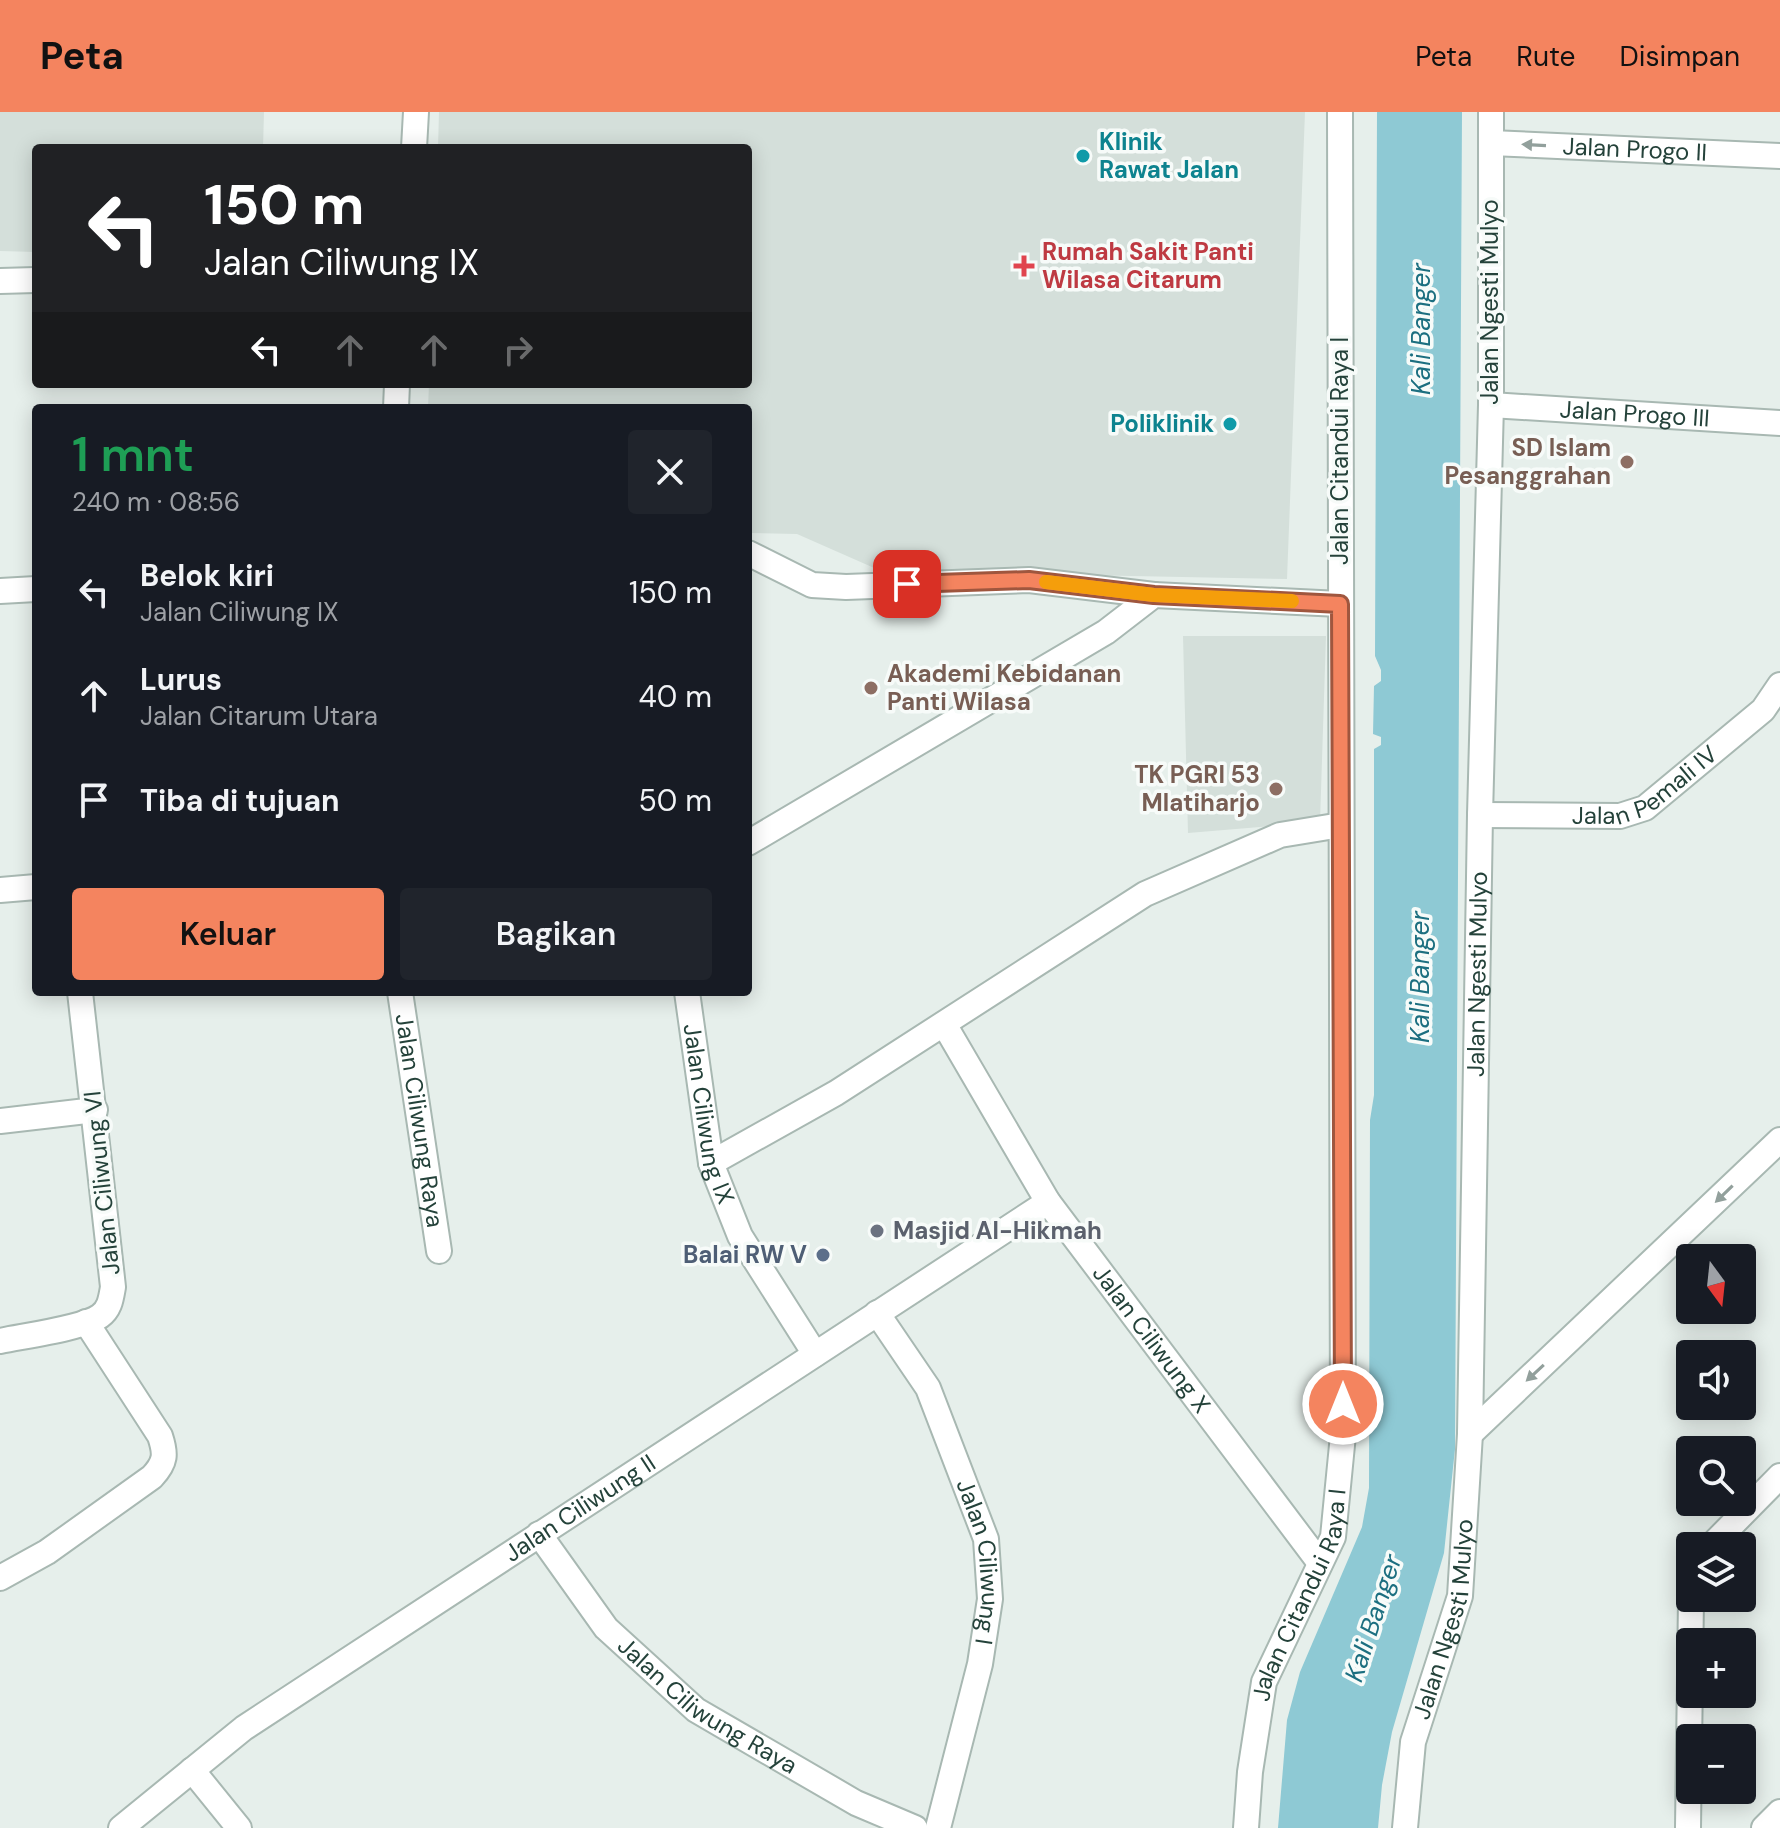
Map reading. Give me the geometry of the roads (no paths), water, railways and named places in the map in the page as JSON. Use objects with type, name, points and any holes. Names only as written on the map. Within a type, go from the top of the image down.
[{"type":"street","points":[[414,144],[416,112]]},
{"type":"street","name":"Jalan Citandui Raya I","points":[[1246,1828],[1250,1772],[1264,1682],[1333,1537],[1343,1435],[1340,112]]},
{"type":"street","name":"Jalan Ngesti Mulyo","points":[[1405,1828],[1413,1742],[1460,1596],[1470,1434],[1480,815],[1491,405],[1491,112]]},
{"type":"street","name":"Jalan Progo II","points":[[1491,143],[1780,156]]},
{"type":"street","points":[[0,281],[32,280]]},
{"type":"street","name":"Jalan Progo III","points":[[1491,405],[1780,423]]},
{"type":"street","points":[[752,555],[812,585],[846,587],[1029,580],[1154,595],[1340,604]]},
{"type":"street","points":[[0,591],[32,589]]},
{"type":"street","points":[[752,841],[1106,632],[1154,595]]},
{"type":"street","name":"Jalan Pemali IV","points":[[1480,815],[1620,816],[1645,808],[1763,710],[1780,685]]},
{"type":"street","points":[[711,1163],[836,1093],[1145,894],[1280,835],[1341,825]]},
{"type":"street","points":[[0,890],[32,887]]},
{"type":"street","name":"Jalan Ciliwung VI","points":[[81,996],[113,1287],[109,1305],[101,1316],[86,1322]]},
{"type":"street","name":"Jalan Ciliwung Raya","points":[[401,996],[439,1251]]},
{"type":"street","name":"Jalan Ciliwung IX","points":[[688,996],[711,1163],[740,1236],[815,1354]]},
{"type":"street","name":"Jalan Ciliwung X","points":[[944,1024],[1048,1202],[1320,1563]]},
{"type":"street","points":[[0,1121],[95,1110]]},
{"type":"street","points":[[1470,1434],[1780,1140]]},
{"type":"street","name":"Jalan Ciliwung II","points":[[121,1828],[244,1728],[1048,1202]]},
{"type":"street","name":"Jalan Ciliwung I","points":[[877,1313],[928,1388],[986,1539],[990,1599],[980,1664],[938,1828]]},
{"type":"street","points":[[0,1341],[86,1322],[160,1436],[166,1452],[163,1464],[152,1477],[47,1552],[0,1578]]},
{"type":"street","points":[[1725,1532],[1780,1476]]},
{"type":"street","name":"Jalan Ciliwung Raya","points":[[539,1534],[606,1628],[696,1710],[856,1803],[915,1828]]},
{"type":"street","points":[[1688,1828],[1691,1612]]},
{"type":"street","points":[[192,1770],[239,1828]]},
{"type":"street","points":[[1764,1828],[1780,1812]]},
{"type":"water","name":"Kali Banger","points":[[1377,112],[1462,112],[1455,1449],[1444,1553],[1392,1732],[1378,1828],[1278,1828],[1287,1720],[1300,1672],[1362,1527],[1369,1488],[1374,749],[1381,745],[1381,737],[1373,734],[1374,686],[1381,681],[1381,670],[1375,656]]},
{"type":"place","name":"Klinik Rawat Jalan","points":[[1083,156]]},
{"type":"place","name":"Rumah Sakit Panti Wilasa Citarum","points":[[1024,266]]},
{"type":"place","name":"Poliklinik","points":[[1230,424]]},
{"type":"place","name":"SD Islam Pesanggrahan","points":[[1627,462]]},
{"type":"place","name":"Akademi Kebidanan Panti Wilasa","points":[[871,688]]},
{"type":"place","name":"TK PGRI 53 Mlatiharjo","points":[[1276,789]]},
{"type":"place","name":"Masjid Al-Hikmah","points":[[877,1231]]},
{"type":"place","name":"Balai RW V","points":[[823,1255]]}]
